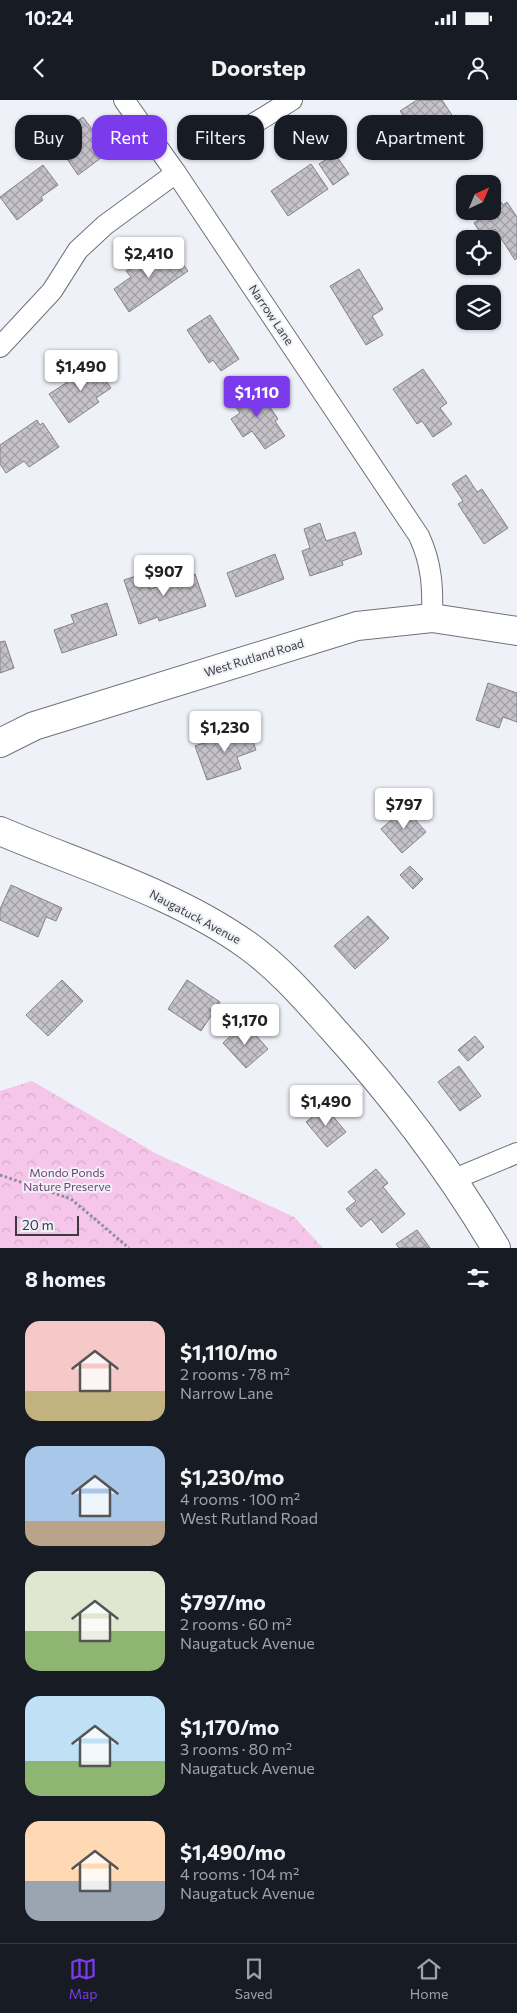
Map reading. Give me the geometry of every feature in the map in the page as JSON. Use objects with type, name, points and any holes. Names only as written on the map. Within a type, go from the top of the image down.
[{"type":"main road","name":"West Rutland Road","points":[[0,743],[34,726],[357,626],[432,618],[517,632]]},
{"type":"main road","name":"Naugatuck Avenue","points":[[0,831],[182,908],[246,945],[283,976],[352,1051],[406,1116],[452,1180],[496,1248]]},
{"type":"street","name":"Narrow Lane","points":[[124,100],[176,173],[419,536],[427,553],[432,571],[432,618]]},
{"type":"street","points":[[264,117],[292,100]]},
{"type":"street","points":[[0,347],[52,290],[78,250],[105,225],[176,173]]},
{"type":"street","points":[[452,1180],[517,1153]]},
{"type":"path","points":[[0,1175],[71,1199],[129,1248]]},
{"type":"green space","name":"Mondo Ponds Nature Preserve","points":[[32,1081],[157,1154],[294,1217],[323,1248],[0,1248],[0,1091]]},
{"type":"building","points":[[417,100],[442,100],[452,115],[403,115],[400,111]]},
{"type":"building","points":[[82,118],[92,129],[92,160],[98,160],[78,175],[68,160],[82,160]]},
{"type":"building","points":[[325,160],[339,160],[349,174],[333,185],[319,164]]},
{"type":"building","points":[[311,164],[328,189],[288,216],[271,191]]},
{"type":"building","points":[[43,165],[58,185],[41,197],[43,200],[17,220],[0,197]]},
{"type":"building","points":[[501,202],[503,205],[507,202],[517,217],[517,258],[515,260],[501,238],[501,230],[478,230],[474,223],[478,220],[501,220]]},
{"type":"building","points":[[157,249],[166,263],[177,256],[188,271],[129,312],[114,289],[131,277],[126,271]]},
{"type":"building","points":[[359,269],[383,309],[372,316],[383,335],[366,345],[330,286]]},
{"type":"building","points":[[210,315],[239,359],[221,371],[213,360],[209,363],[187,330]]},
{"type":"building","points":[[91,359],[111,388],[96,398],[99,402],[69,423],[49,394],[77,376],[73,371]]},
{"type":"building","points":[[423,369],[447,403],[440,408],[452,424],[433,437],[422,421],[417,424],[393,389]]},
{"type":"building","points":[[255,385],[278,419],[275,421],[285,436],[265,449],[252,431],[243,437],[231,419],[240,413],[231,401]]},
{"type":"building","points":[[37,420],[40,425],[43,423],[59,447],[29,467],[24,461],[6,473],[0,464],[0,445]]},
{"type":"building","points":[[466,475],[477,492],[482,489],[508,528],[484,544],[458,504],[463,501],[452,484]]},
{"type":"building","points":[[320,523],[326,541],[355,532],[362,554],[342,561],[343,565],[310,576],[302,551],[310,548],[304,529]]},
{"type":"building","points":[[275,554],[284,579],[236,597],[227,573]]},
{"type":"building","points":[[145,573],[150,589],[159,586],[157,579],[164,576],[167,584],[195,574],[206,606],[159,621],[158,617],[139,624],[124,580]]},
{"type":"building","points":[[107,603],[117,635],[62,653],[54,630],[74,623],[71,615]]},
{"type":"building","points":[[5,641],[14,668],[0,673],[0,642]]},
{"type":"building","points":[[488,683],[517,693],[517,722],[503,717],[499,728],[476,720]]},
{"type":"building","points":[[248,728],[256,750],[237,757],[241,769],[207,780],[195,746]]},
{"type":"building","points":[[405,808],[426,832],[402,853],[381,829]]},
{"type":"building","points":[[410,866],[423,879],[413,889],[400,875]]},
{"type":"building","points":[[11,885],[62,908],[56,921],[46,917],[38,937],[0,920],[0,909]]},
{"type":"building","points":[[368,916],[389,938],[355,969],[334,946]]},
{"type":"building","points":[[62,980],[83,1001],[48,1036],[26,1015]]},
{"type":"building","points":[[187,980],[220,1002],[201,1031],[168,1009]]},
{"type":"building","points":[[241,1026],[249,1034],[252,1031],[268,1049],[246,1068],[223,1043]]},
{"type":"building","points":[[475,1036],[484,1047],[468,1061],[458,1050]]},
{"type":"building","points":[[459,1066],[481,1096],[460,1111],[438,1082]]},
{"type":"building","points":[[325,1107],[346,1132],[327,1147],[306,1122]]},
{"type":"building","points":[[376,1169],[388,1183],[383,1187],[405,1214],[382,1233],[371,1219],[361,1227],[346,1209],[356,1201],[348,1192]]},
{"type":"building","points":[[417,1230],[430,1248],[399,1248],[396,1244]]}]
